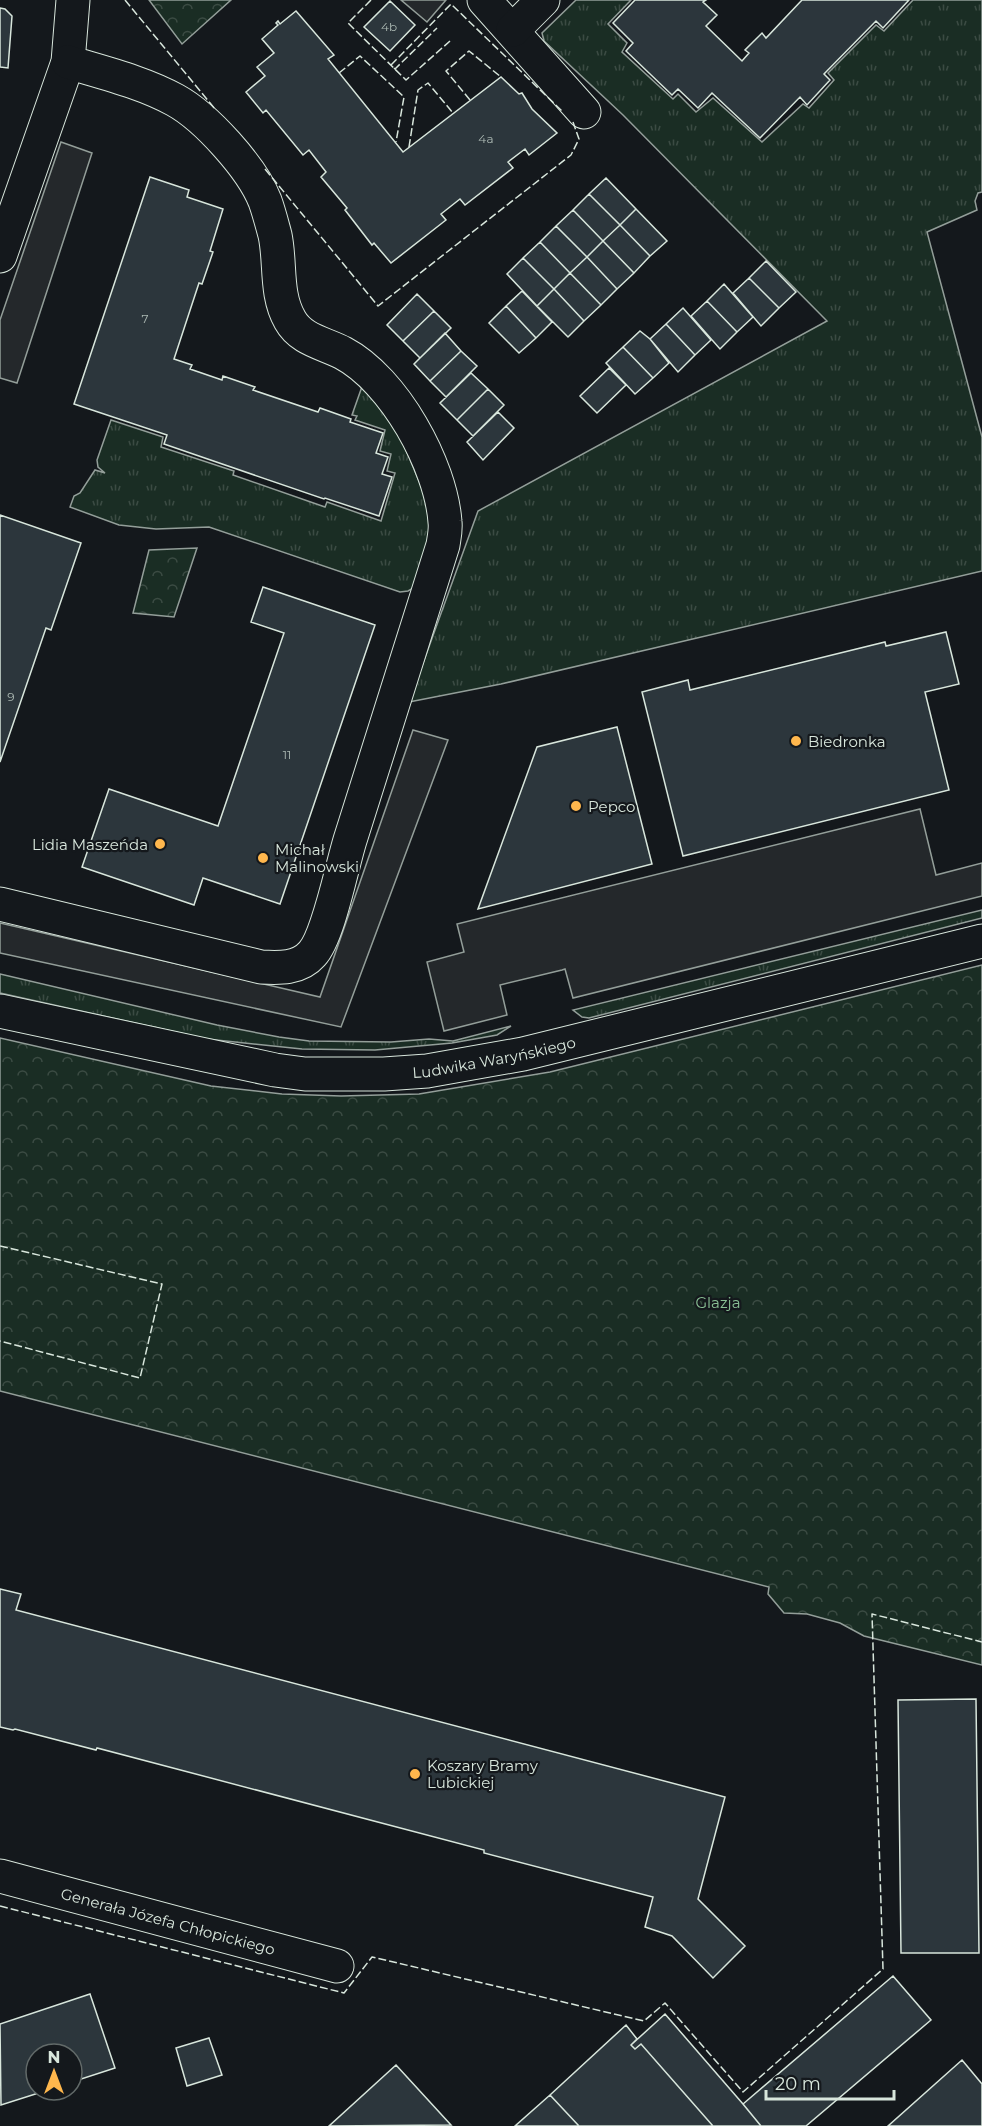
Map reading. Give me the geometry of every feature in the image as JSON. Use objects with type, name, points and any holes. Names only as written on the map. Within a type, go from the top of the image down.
[{"type":"street","points":[[0,256],[68,62],[73,0]]},
{"type":"street","points":[[484,0],[584,112]]},
{"type":"street","points":[[513,30],[543,0]]},
{"type":"street","points":[[0,904],[261,968],[285,968],[306,960],[313,953],[325,928],[350,840],[440,556],[446,525],[443,506],[425,454],[400,405],[374,375],[343,353],[302,334],[290,321],[279,282],[275,237],[264,200],[249,173],[220,137],[202,119],[177,100],[149,87],[68,62]]},
{"type":"street","name":"Ludwika Waryńskiego","points":[[0,1011],[274,1070],[339,1075],[384,1074],[460,1066],[523,1054],[982,941]]},
{"type":"street","name":"Generała Józefa Chłopickiego","points":[[0,1876],[337,1966]]},
{"type":"green space","points":[[149,0],[231,0],[182,44]]},
{"type":"green space","points":[[576,0],[631,0],[608,24],[627,43],[622,52],[673,99],[678,94],[696,112],[713,98],[762,142],[803,104],[809,108],[834,80],[828,73],[876,25],[884,31],[913,0],[982,0],[982,192],[978,193],[975,201],[977,210],[927,232],[982,437],[982,571],[501,684],[409,702],[478,511],[827,321],[623,115],[544,41],[542,33]]},
{"type":"green space","points":[[364,381],[400,436],[435,519],[417,586],[408,591],[400,592],[209,527],[156,529],[119,525],[70,507],[74,496],[80,493],[95,470],[105,473],[98,467],[97,460],[111,420],[163,437],[161,447],[234,471],[233,475],[325,507],[327,502],[381,521],[395,473],[387,471],[391,454],[380,451],[385,430],[355,420],[357,416],[352,415]]},
{"type":"green space","points":[[197,548],[174,617],[133,613],[149,550]]},
{"type":"green space","points":[[982,910],[982,918],[589,1018],[582,1017],[573,1010]]},
{"type":"green space","name":"Glazja","points":[[982,965],[982,1665],[864,1636],[840,1623],[807,1614],[784,1613],[768,1594],[769,1587],[0,1391],[0,1038],[211,1086],[282,1094],[341,1096],[419,1094],[550,1072]]},
{"type":"green space","points":[[0,974],[217,1025],[309,1041],[391,1042],[429,1039],[453,1041],[511,1026],[497,1035],[452,1043],[375,1050],[302,1049],[207,1039],[0,993]]},
{"type":"shaded area","points":[[401,0],[446,0],[427,22]]},
{"type":"shaded area","points":[[61,142],[92,153],[17,383],[0,378],[0,320]]},
{"type":"shaded area","points":[[413,730],[448,740],[341,1027],[0,953],[0,923],[320,997]]},
{"type":"shaded area","points":[[920,809],[936,875],[982,863],[982,896],[573,998],[565,969],[500,985],[507,1015],[444,1031],[427,962],[464,952],[457,924]]},
{"type":"building","points":[[635,0],[706,0],[703,2],[717,15],[706,26],[742,61],[749,53],[745,50],[762,33],[766,38],[802,0],[909,0],[883,28],[876,21],[824,74],[830,80],[807,105],[800,97],[760,138],[712,93],[698,108],[678,89],[672,95],[626,51],[633,43],[613,23]]},
{"type":"building","points":[[390,1],[415,25],[390,51],[364,27]]},
{"type":"building","points":[[0,8],[5,9],[12,16],[8,68],[0,67]]},
{"type":"building","points":[[296,11],[334,55],[328,59],[403,152],[501,77],[519,94],[522,93],[532,109],[557,133],[529,155],[525,149],[508,162],[513,168],[465,205],[460,199],[441,214],[446,220],[391,263],[374,243],[372,245],[345,210],[347,208],[321,177],[326,172],[309,150],[303,155],[266,110],[263,113],[246,92],[265,76],[257,67],[274,53],[262,39],[278,25],[276,23],[278,21],[280,24]]},
{"type":"building","points":[[150,177],[189,190],[187,197],[223,209],[210,251],[213,252],[202,284],[199,283],[174,359],[192,365],[190,369],[222,380],[223,376],[255,387],[253,390],[318,412],[320,408],[351,419],[350,422],[383,433],[376,453],[388,457],[382,474],[392,477],[379,516],[164,444],[167,435],[74,404]]},
{"type":"building","points":[[606,178],[636,209],[620,225],[589,194]]},
{"type":"building","points":[[589,194],[620,225],[603,241],[573,210]]},
{"type":"building","points":[[636,209],[667,241],[650,256],[620,225]]},
{"type":"building","points":[[573,210],[603,241],[587,257],[556,226]]},
{"type":"building","points":[[620,225],[650,256],[634,273],[603,241]]},
{"type":"building","points":[[556,226],[587,257],[570,273],[540,242]]},
{"type":"building","points":[[603,241],[634,273],[617,289],[587,257]]},
{"type":"building","points":[[540,242],[570,273],[554,289],[523,258]]},
{"type":"building","points":[[587,257],[617,289],[601,305],[570,273]]},
{"type":"building","points":[[523,258],[554,289],[537,306],[507,274]]},
{"type":"building","points":[[766,261],[796,292],[779,308],[749,278]]},
{"type":"building","points":[[570,273],[601,305],[584,321],[554,289]]},
{"type":"building","points":[[749,278],[779,308],[761,326],[733,293]]},
{"type":"building","points":[[724,284],[753,317],[737,332],[707,301]]},
{"type":"building","points":[[554,289],[584,321],[568,337],[537,306]]},
{"type":"building","points":[[522,291],[552,322],[536,338],[506,306]]},
{"type":"building","points":[[417,294],[434,311],[403,341],[387,325]]},
{"type":"building","points":[[707,301],[737,332],[720,349],[691,316]]},
{"type":"building","points":[[506,306],[536,338],[519,353],[489,323]]},
{"type":"building","points":[[683,308],[711,340],[695,355],[666,324]]},
{"type":"building","points":[[434,311],[451,328],[420,358],[403,341]]},
{"type":"building","points":[[666,324],[695,355],[678,372],[650,339]]},
{"type":"building","points":[[640,331],[650,339],[669,363],[653,378],[623,347]]},
{"type":"building","points":[[445,333],[461,351],[430,381],[414,364]]},
{"type":"building","points":[[623,347],[653,378],[635,394],[606,363]]},
{"type":"building","points":[[461,351],[477,366],[446,397],[430,381]]},
{"type":"building","points":[[609,368],[626,385],[597,413],[580,396]]},
{"type":"building","points":[[471,373],[488,389],[457,420],[440,403]]},
{"type":"building","points":[[488,389],[504,405],[473,436],[457,420]]},
{"type":"building","points":[[498,412],[514,428],[483,460],[467,442]]},
{"type":"building","points":[[0,515],[81,543],[51,630],[46,628],[0,762]]},
{"type":"building","points":[[263,587],[375,625],[280,904],[203,878],[194,905],[82,867],[109,789],[218,826],[284,633],[251,622]]},
{"type":"building","name":"Biedronka","points":[[946,632],[959,684],[925,692],[949,790],[683,856],[642,692],[688,680],[690,690],[885,642],[886,646]]},
{"type":"building","name":"Pepco","points":[[617,727],[652,864],[478,909],[537,747]]},
{"type":"building","name":"Koszary Bramy Lubickiej","points":[[0,1589],[21,1594],[16,1610],[725,1797],[698,1899],[745,1946],[713,1978],[672,1936],[645,1927],[653,1897],[97,1748],[96,1750],[0,1727]]},
{"type":"building","points":[[976,1699],[979,1953],[901,1953],[898,1700]]},
{"type":"building","points":[[893,1976],[931,2020],[806,2126],[761,2126],[743,2104]]},
{"type":"building","points":[[90,1994],[115,2068],[84,2078],[84,2042],[24,2042],[24,2098],[1,2105],[0,2024]]},
{"type":"building","points":[[665,2014],[761,2126],[713,2126],[641,2044],[635,2049],[631,2045]]},
{"type":"building","points":[[626,2025],[637,2039],[631,2045],[635,2049],[641,2044],[713,2126],[579,2126],[550,2095]]},
{"type":"building","points":[[209,2038],[222,2075],[187,2086],[176,2048]]},
{"type":"building","points":[[962,2060],[982,2084],[982,2126],[888,2126]]},
{"type":"building","points":[[396,2065],[451,2125],[329,2126]]},
{"type":"building","points":[[550,2095],[579,2126],[515,2126]]},
{"type":"fence","points":[[125,0],[215,109]]},
{"type":"fence","points":[[371,0],[348,23],[406,80],[450,41]]},
{"type":"fence","points":[[391,65],[451,4],[562,111]]},
{"type":"fence","points":[[394,68],[437,28]]},
{"type":"fence","points":[[470,100],[446,71],[469,51],[501,77]]},
{"type":"fence","points":[[339,73],[360,56],[404,97],[396,142]]},
{"type":"fence","points":[[409,147],[418,90],[428,83],[453,113]]},
{"type":"fence","points":[[265,169],[378,306],[571,155],[579,139],[573,122]]},
{"type":"fence","points":[[0,1246],[162,1284],[140,1378],[0,1341]]},
{"type":"fence","points":[[0,1906],[344,1993],[372,1957],[644,2021],[665,2003],[743,2092],[883,1969],[872,1614],[982,1642]]},
{"type":"place","name":"Biedronka","points":[[796,741]]},
{"type":"place","name":"Pepco","points":[[576,806]]},
{"type":"place","name":"Lidia Maszeńda","points":[[160,844]]},
{"type":"place","name":"Michał Malinowski","points":[[263,858]]},
{"type":"place","name":"Koszary Bramy Lubickiej","points":[[415,1774]]}]
